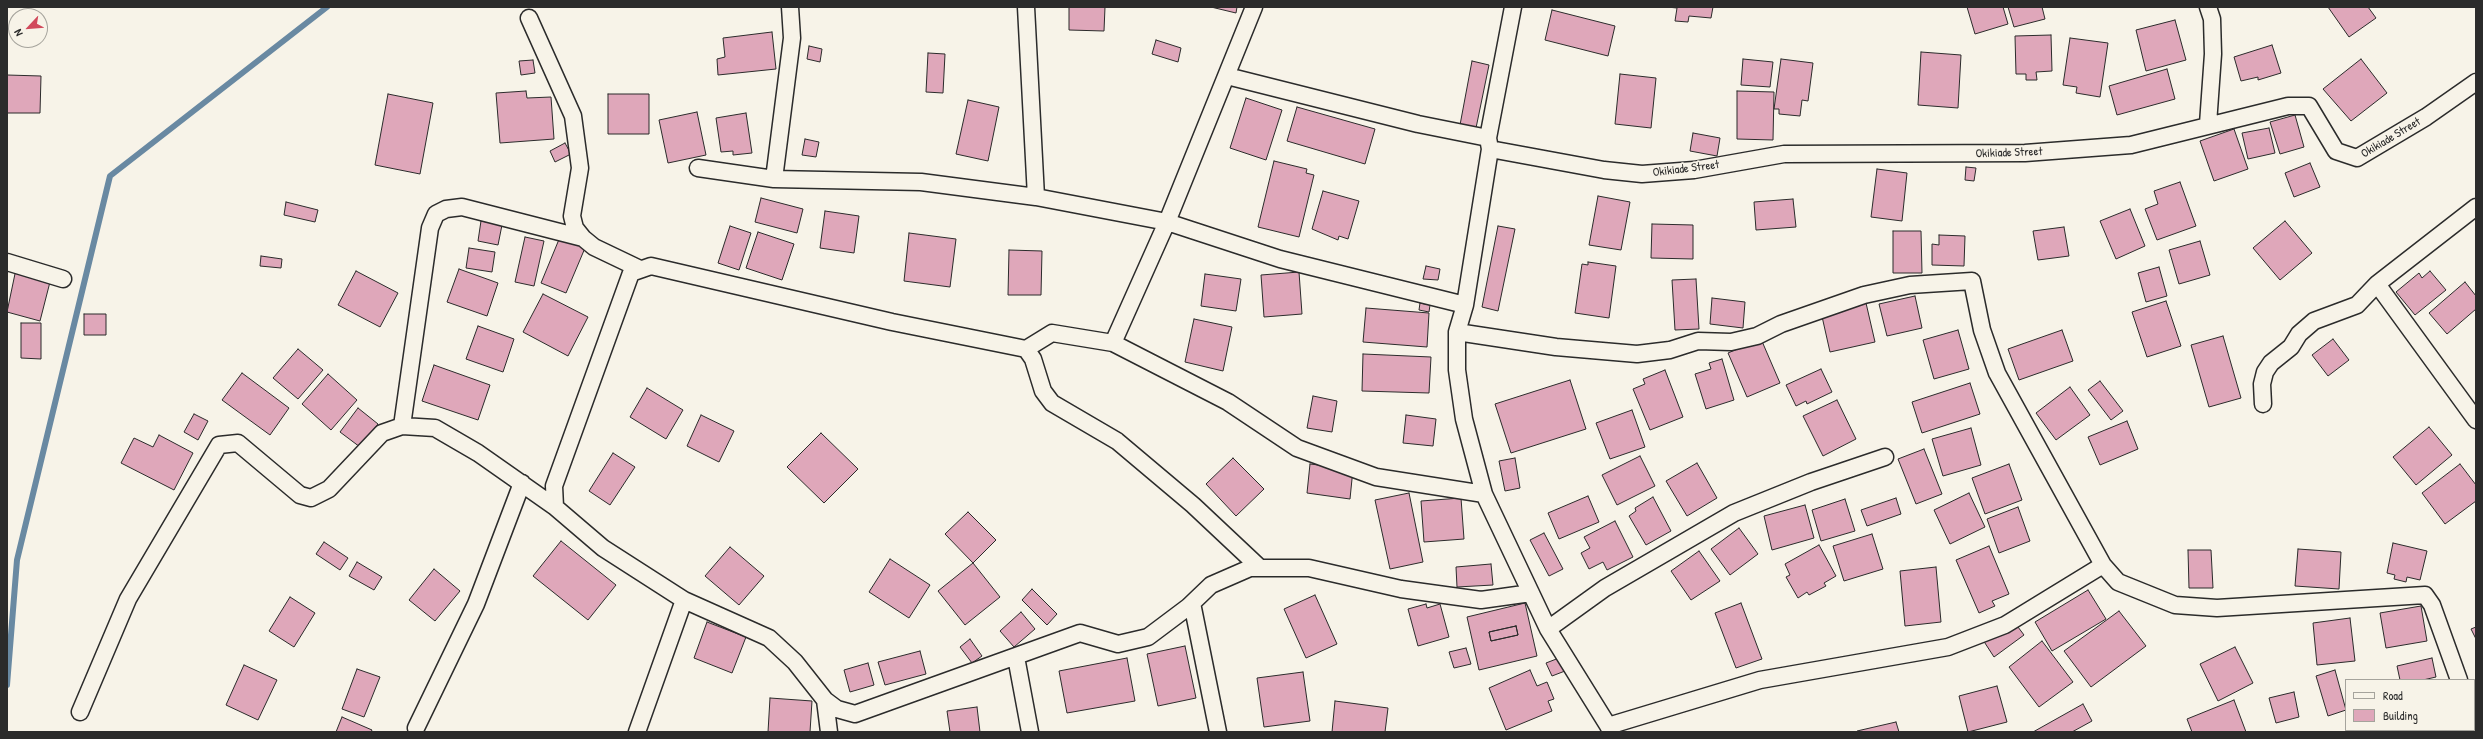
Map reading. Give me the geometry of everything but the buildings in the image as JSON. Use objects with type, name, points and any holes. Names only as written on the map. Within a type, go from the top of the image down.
[{"type":"street","points":[[774,178],[792,38],[790,7]]},
{"type":"street","points":[[1026,7],[1036,197]]},
{"type":"street","points":[[1113,343],[1167,222],[1254,7]]},
{"type":"street","points":[[1513,7],[1489,144],[1465,305],[1457,332],[1457,370],[1464,419],[1484,494],[1548,629],[1610,729],[1760,680],[1948,647],[2005,625],[2103,565]]},
{"type":"street","points":[[2208,7],[2212,19],[2214,54],[2208,124]]},
{"type":"street","points":[[529,18],[572,116],[580,168],[572,216],[575,228],[583,238],[594,247],[640,269]]},
{"type":"street","name":"Okikiade Street","points":[[1227,76],[1418,124],[1489,144],[1604,170],[1642,174],[1694,170],[1784,154],[2026,153],[2131,145],[2208,124],[2288,106],[2309,106],[2336,152],[2357,158],[2426,117],[2476,82]]},
{"type":"street","points":[[698,168],[774,178],[921,182],[1036,197],[1167,222],[1280,259],[1465,305]]},
{"type":"street","points":[[402,426],[430,228],[436,214],[446,209],[462,207],[583,238]]},
{"type":"street","points":[[2264,404],[2262,384],[2265,372],[2271,362],[2287,351],[2299,334],[2314,321],[2357,305],[2377,284],[2476,207]]},
{"type":"street","points":[[7,262],[63,279]]},
{"type":"street","points":[[555,507],[554,486],[631,273],[651,266],[892,322],[1026,349],[1034,359],[1043,391],[1052,403],[1117,441],[1193,505],[1259,567]]},
{"type":"street","points":[[1457,332],[1556,347],[1637,354],[1670,350],[1698,341],[1731,342],[1757,336],[1781,324],[1879,292],[1910,285],[1972,281],[1982,330],[1997,373],[2103,565],[2118,582],[2175,605],[2218,608],[2425,595],[2432,605],[2459,679]]},
{"type":"street","points":[[2377,284],[2476,420]]},
{"type":"street","points":[[1026,349],[1052,333],[1113,343],[1228,402],[1297,448],[1376,477],[1484,494]]},
{"type":"street","points":[[80,712],[128,599],[219,445],[238,442],[300,495],[311,498],[329,489],[382,433],[402,426],[435,428],[478,453],[522,483],[555,507],[603,548],[684,600],[769,638],[795,662],[825,700],[837,709],[855,714],[1080,633],[1118,644],[1148,637],[1192,603],[1211,585],[1250,568],[1309,568],[1401,589],[1481,600],[1531,593]]},
{"type":"street","points":[[1548,629],[1605,588],[1734,513],[1811,482],[1885,457]]},
{"type":"street","points":[[416,728],[476,604],[522,483]]},
{"type":"street","points":[[637,732],[684,600]]},
{"type":"street","points":[[1192,603],[1218,732]]},
{"type":"street","points":[[1016,657],[1030,732]]},
{"type":"street","points":[[825,700],[829,732]]},
{"type":"waterway","points":[[7,685],[17,560],[110,176],[327,7]]}]
